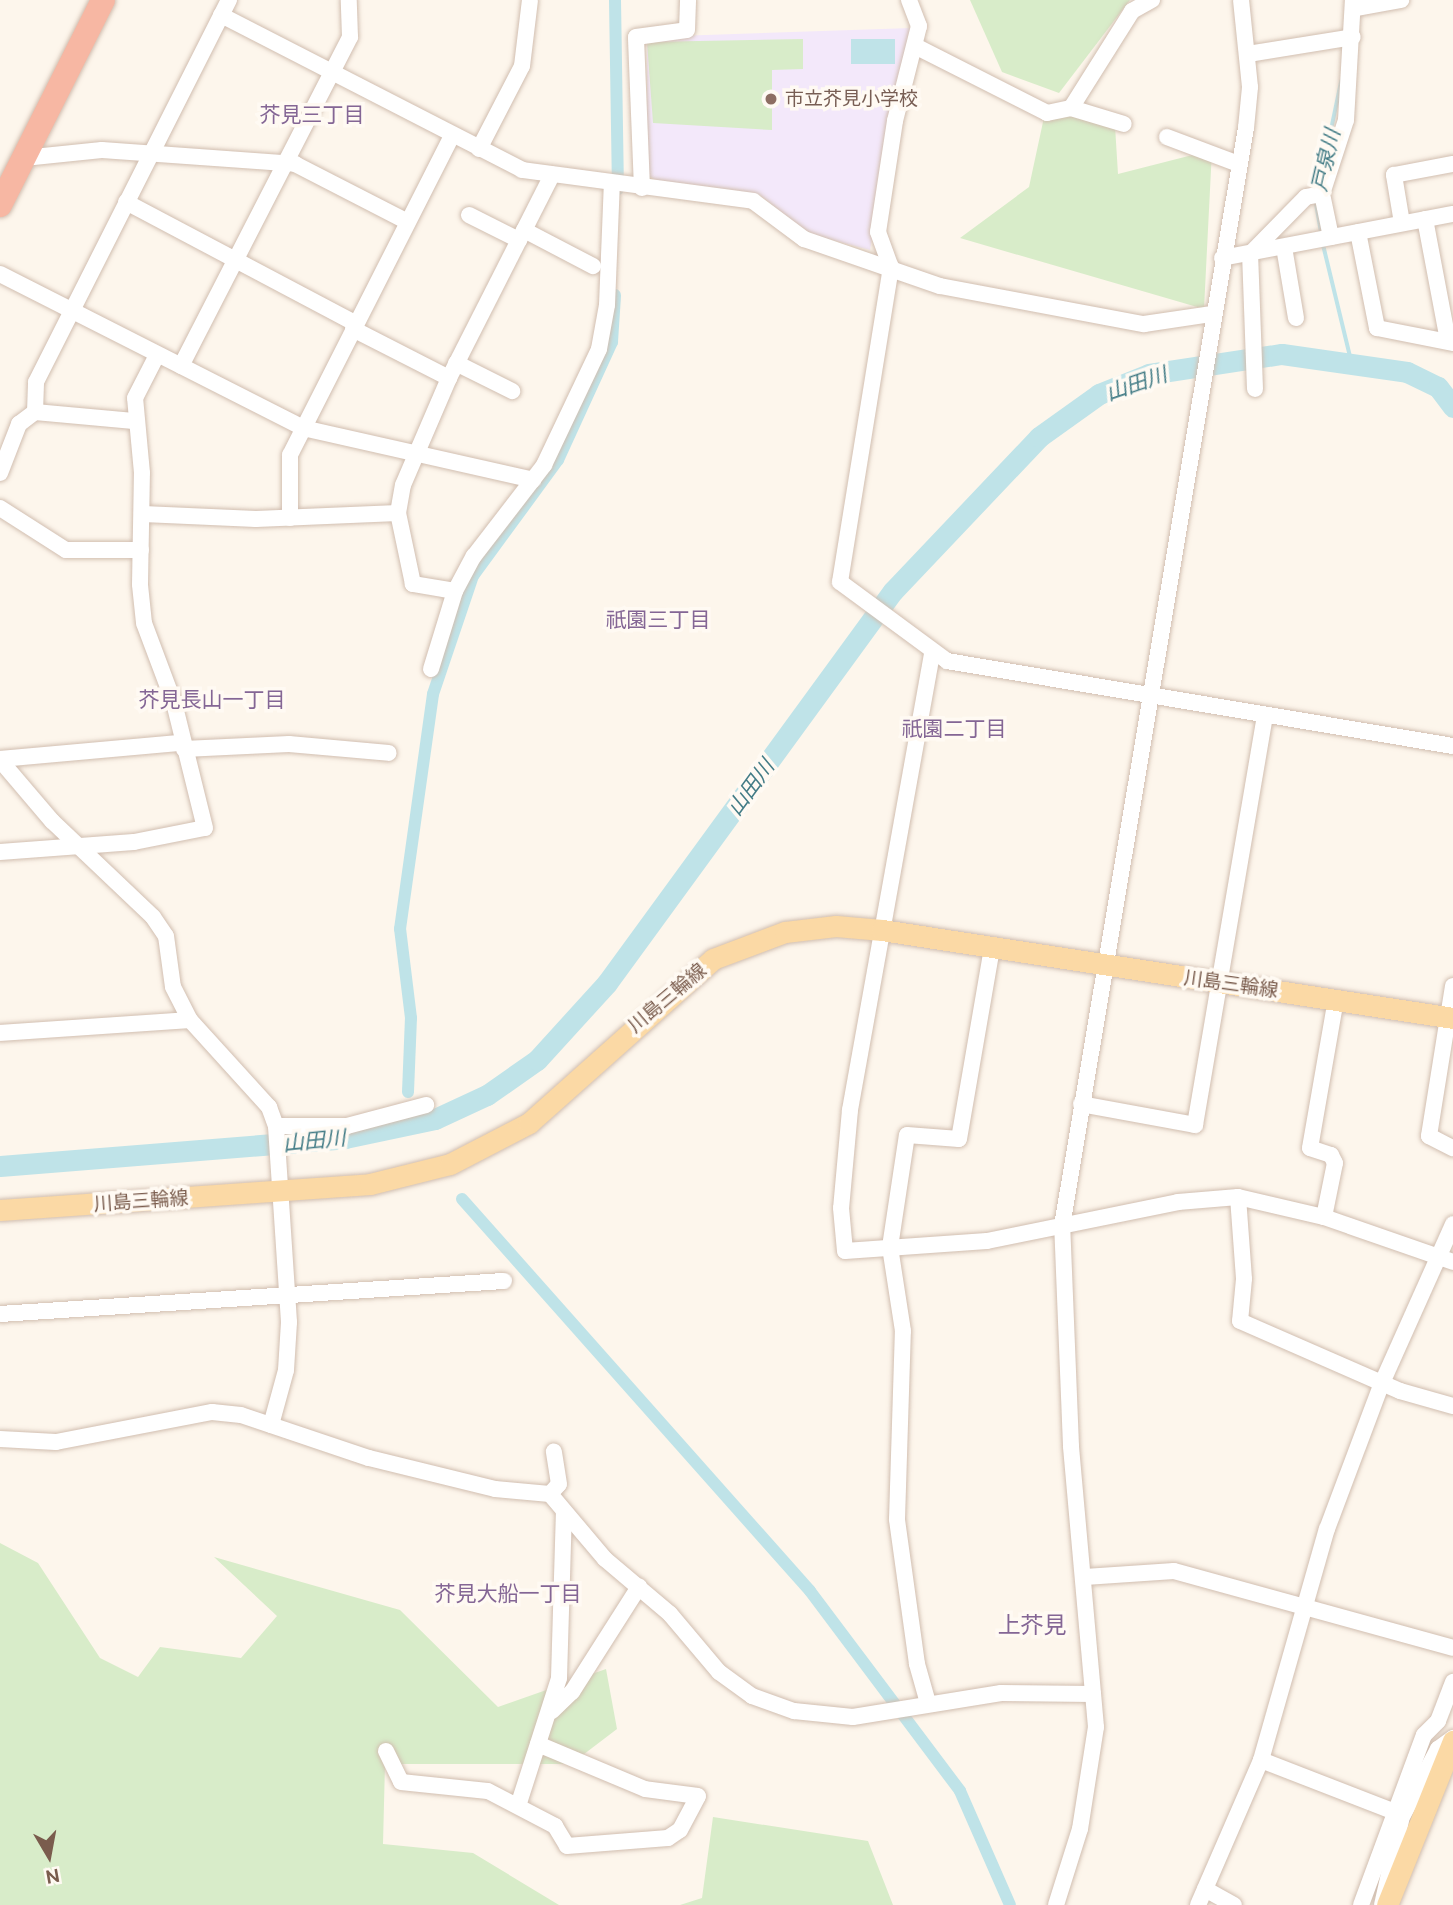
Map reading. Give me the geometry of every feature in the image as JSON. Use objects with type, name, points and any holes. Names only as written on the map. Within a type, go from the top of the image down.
[{"type":"highway","points":[[0,205],[103,0]]},
{"type":"main road","name":"川島三輪線","points":[[0,1210],[284,1189],[414,1176],[490,1146],[559,1098],[688,977],[747,943],[836,926],[882,930],[1336,999],[1450,1023]]},
{"type":"main road","points":[[1384,1905],[1453,1740]]},
{"type":"street","points":[[181,366],[352,29],[349,0]]},
{"type":"street","points":[[479,149],[522,66],[530,0]]},
{"type":"street","points":[[642,188],[636,37],[687,30],[688,0]]},
{"type":"street","points":[[909,0],[919,26],[895,121],[878,232],[891,267],[839,572],[840,582],[932,654],[1150,695],[1453,746]]},
{"type":"street","points":[[1071,108],[1132,11],[1152,0]]},
{"type":"street","points":[[1056,1905],[1090,1773],[1093,1694],[1085,1577],[1070,1446],[1062,1226],[1102,965],[1239,164],[1248,54],[1241,0]]},
{"type":"street","points":[[1250,254],[1317,195],[1342,141],[1354,4],[1401,0]]},
{"type":"street","points":[[35,412],[36,382],[70,309],[225,7],[330,71],[522,170],[754,201],[804,239],[940,286],[1144,324],[1212,314]]},
{"type":"street","points":[[1248,54],[1353,37]]},
{"type":"street","points":[[915,46],[1021,103],[1047,113],[1071,108],[1124,124]]},
{"type":"street","points":[[290,518],[290,455],[406,221],[452,135]]},
{"type":"street","points":[[1167,137],[1239,164]]},
{"type":"street","points":[[24,158],[102,150],[284,163],[406,221]]},
{"type":"street","points":[[1402,223],[1394,175],[1453,164]]},
{"type":"street","points":[[455,591],[413,584],[398,513],[414,452],[552,175]]},
{"type":"street","points":[[432,669],[455,591],[533,480],[604,332],[612,183]]},
{"type":"street","points":[[1317,195],[1324,239]]},
{"type":"street","points":[[125,202],[235,259],[354,326],[453,371],[512,391]]},
{"type":"street","points":[[1222,258],[1453,214]]},
{"type":"street","points":[[469,215],[593,265]]},
{"type":"street","points":[[1358,232],[1377,328],[1451,342],[1425,219]]},
{"type":"street","points":[[1284,247],[1296,318]]},
{"type":"street","points":[[1250,254],[1255,384]]},
{"type":"street","points":[[0,274],[303,428],[533,480]]},
{"type":"street","points":[[0,852],[80,846],[205,828],[174,703],[144,623],[142,514],[134,421],[135,398],[157,355]]},
{"type":"street","points":[[0,473],[19,424],[35,412],[134,421]]},
{"type":"street","points":[[0,508],[66,550],[141,550]]},
{"type":"street","points":[[142,514],[290,518],[398,513]]},
{"type":"street","points":[[932,654],[882,930],[841,1208],[845,1251],[987,1241],[1178,1202],[1238,1197],[1324,1217],[1453,1262]]},
{"type":"street","points":[[1081,1104],[1195,1125],[1265,715]]},
{"type":"street","points":[[0,760],[183,746],[289,744],[390,753]]},
{"type":"street","points":[[0,760],[80,846],[133,895],[166,936],[173,987],[190,1020],[269,1107],[277,1129],[284,1189],[289,1295],[286,1370],[271,1425]]},
{"type":"street","points":[[928,1703],[916,1664],[897,1519],[903,1331],[890,1247],[907,1135],[959,1139],[992,947]]},
{"type":"street","points":[[1453,986],[1450,1023],[1429,1136],[1453,1148]]},
{"type":"street","points":[[1324,1217],[1335,1163],[1331,1155],[1310,1148],[1336,999]]},
{"type":"street","points":[[0,1032],[190,1020]]},
{"type":"street","points":[[277,1129],[347,1126],[426,1105]]},
{"type":"street","points":[[1238,1197],[1244,1279],[1240,1321],[1382,1383],[1453,1406]]},
{"type":"street","points":[[1198,1905],[1261,1760],[1301,1610],[1382,1383],[1435,1256],[1453,1224]]},
{"type":"street","points":[[0,1314],[504,1281]]},
{"type":"street","points":[[0,1439],[56,1442],[212,1412],[271,1425],[369,1458],[495,1489],[550,1494],[564,1512],[719,1672],[752,1696],[827,1717],[1001,1693],[1093,1694]]},
{"type":"street","points":[[550,1494],[559,1484],[554,1451]]},
{"type":"street","points":[[518,1806],[551,1712],[559,1678],[564,1512]]},
{"type":"street","points":[[1085,1577],[1174,1571],[1301,1610],[1453,1648]]},
{"type":"street","points":[[551,1712],[572,1692],[639,1587]]},
{"type":"street","points":[[1361,1905],[1399,1814],[1424,1735],[1438,1721],[1453,1682]]},
{"type":"street","points":[[1384,1905],[1399,1814],[1438,1749],[1453,1740]]},
{"type":"street","points":[[386,1751],[401,1782],[488,1791],[555,1826],[567,1846],[668,1838],[680,1830],[698,1796],[645,1789],[538,1744]]},
{"type":"street","points":[[1261,1760],[1399,1814]]},
{"type":"street","points":[[1205,1889],[1234,1905]]},
{"type":"shaded area","name":"市立芥見小学校","points":[[912,28],[870,250],[806,233],[760,195],[658,182],[647,174],[647,37]]},
{"type":"green space","points":[[970,0],[1130,0],[1059,93],[1002,72]]},
{"type":"green space","points":[[803,39],[803,69],[772,70],[772,130],[653,123],[647,42]]},
{"type":"green space","points":[[1046,108],[1115,126],[1118,174],[1212,150],[1204,309],[960,238],[1029,187]]},
{"type":"green space","points":[[0,1543],[38,1563],[100,1658],[138,1677],[160,1647],[241,1658],[277,1616],[214,1557],[400,1610],[498,1707],[606,1669],[617,1729],[571,1764],[385,1764],[383,1844],[473,1853],[559,1905],[0,1905]]},
{"type":"green space","points":[[713,1817],[868,1841],[893,1905],[680,1905],[702,1898]]},
{"type":"water","points":[[851,39],[895,39],[895,64],[851,64]]},
{"type":"waterway","points":[[615,0],[618,189]]},
{"type":"waterway","name":"戸泉川","points":[[1324,163],[1341,82]]},
{"type":"waterway","name":"戸泉川","points":[[1316,201],[1322,235]]},
{"type":"waterway","name":"戸泉川","points":[[1323,243],[1351,359]]},
{"type":"waterway","points":[[408,1092],[411,1018],[400,929],[433,694],[473,576],[558,460],[612,342],[615,295]]},
{"type":"waterway","name":"山田川","points":[[0,1166],[345,1138],[435,1119],[487,1095],[537,1060],[607,983],[893,591],[1039,437],[1099,394],[1149,374],[1282,354],[1407,372],[1438,387],[1453,407]]},
{"type":"waterway","points":[[462,1199],[810,1591],[960,1791],[1010,1905]]},
{"type":"place","name":"市立芥見小学校","points":[[771,99]]},
{"type":"district","name":"芥見三丁目","points":[[312,114]]},
{"type":"district","name":"祇園三丁目","points":[[658,619]]},
{"type":"district","name":"芥見長山一丁目","points":[[212,699]]},
{"type":"district","name":"祇園二丁目","points":[[954,728]]},
{"type":"district","name":"芥見大船一丁目","points":[[508,1593]]},
{"type":"district","name":"上芥見","points":[[1032,1625]]}]
